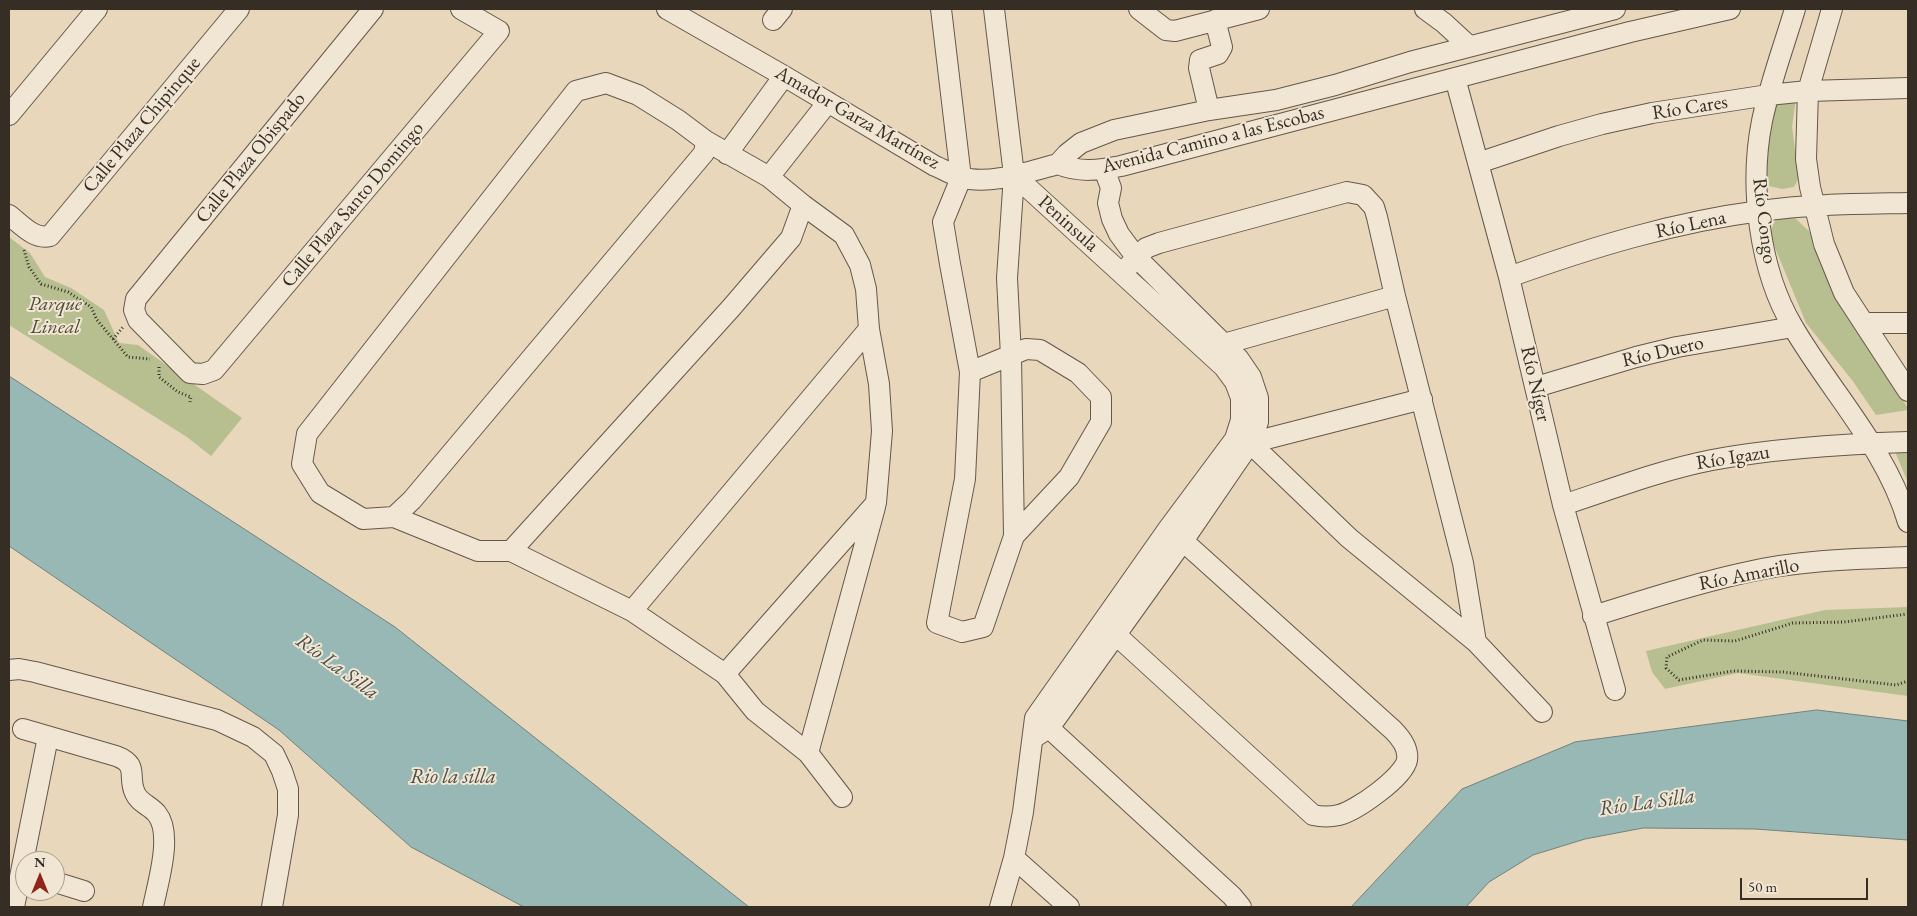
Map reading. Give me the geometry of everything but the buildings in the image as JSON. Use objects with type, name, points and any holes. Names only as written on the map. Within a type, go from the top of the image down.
[{"type":"street","points":[[9,115],[97,9]]},
{"type":"street","name":"Calle Plaza Chipinque","points":[[9,215],[36,236],[42,238],[50,236],[239,9]]},
{"type":"street","name":"Calle Plaza Obispado","points":[[202,374],[190,373],[138,320],[134,310],[136,299],[373,9]]},
{"type":"street","name":"Calle Plaza Santo Domingo","points":[[202,374],[214,370],[499,31],[461,9]]},
{"type":"street","name":"Amador Garza Martínez","points":[[667,9],[935,166],[961,178],[981,179],[1014,175],[1058,164]]},
{"type":"street","points":[[941,9],[961,178],[944,222],[970,372],[965,479],[937,623],[962,632],[983,627],[1014,536],[1012,356],[1007,278],[1014,175],[994,9]]},
{"type":"street","points":[[1139,9],[1166,30],[1175,31],[1259,9]]},
{"type":"street","points":[[1425,9],[1444,23],[1469,46]]},
{"type":"street","name":"Avenida Camino a las Escobas","points":[[1615,9],[1469,46],[1276,100],[1209,110],[1114,130],[1081,143],[1058,164],[1071,170],[1104,169],[1121,166],[1630,32],[1730,9]]},
{"type":"street","points":[[1623,9],[1630,32]]},
{"type":"street","name":"Río Congo","points":[[1795,9],[1768,95],[1759,144],[1757,173],[1759,211],[1765,256],[1792,327],[1871,443],[1894,487],[1908,522]]},
{"type":"street","points":[[1832,9],[1808,92],[1806,159],[1814,205],[1824,244],[1844,294],[1908,392]]},
{"type":"street","points":[[1209,110],[1199,68],[1200,60],[1218,54],[1222,47],[1216,20]]},
{"type":"street","points":[[727,154],[784,76]]},
{"type":"street","name":"Río Níger","points":[[1455,78],[1509,276],[1563,505],[1615,690]]},
{"type":"street","points":[[808,753],[876,502],[882,432],[879,384],[869,329],[866,289],[860,265],[844,234],[803,205],[769,177],[706,141],[678,120],[638,95],[606,83],[576,92],[307,434],[302,464],[320,493],[363,519],[394,517],[478,551],[511,551],[632,611],[725,674],[755,711],[808,753],[842,796]]},
{"type":"street","name":"Río Cares","points":[[1478,163],[1559,136],[1602,124],[1652,114],[1768,95],[1908,86]]},
{"type":"street","points":[[769,177],[828,102]]},
{"type":"street","points":[[394,517],[418,493],[704,153],[706,141]]},
{"type":"street","name":"Peninsula","points":[[1104,169],[1111,188],[1108,203],[1112,219],[1119,234],[1136,257],[1214,347]]},
{"type":"street","name":"Peninsula","points":[[1014,175],[1122,273],[1214,347]]},
{"type":"street","points":[[1122,273],[1146,248],[1160,243],[1336,194],[1355,192],[1363,195],[1374,207],[1467,582],[1476,642]]},
{"type":"street","name":"Río Lena","points":[[1509,276],[1568,255],[1715,219],[1759,211],[1814,205],[1908,203]]},
{"type":"street","points":[[511,551],[731,308],[791,238],[803,205]]},
{"type":"street","points":[[1214,347],[1395,296]]},
{"type":"street","points":[[1864,322],[1908,323]]},
{"type":"street","name":"Río Duero","points":[[1536,387],[1636,357],[1678,347],[1792,327]]},
{"type":"street","points":[[632,611],[869,329]]},
{"type":"street","points":[[1000,907],[1014,858],[1039,728],[1242,441],[1258,422],[1258,398],[1251,377],[1238,358],[1214,347]]},
{"type":"street","points":[[970,372],[1026,349],[1040,350],[1078,373],[1101,397],[1101,422],[1069,477],[1014,536]]},
{"type":"street","points":[[1242,441],[1422,399]]},
{"type":"street","points":[[1242,441],[1350,538],[1476,642],[1542,712]]},
{"type":"street","name":"Río Igazu","points":[[1563,505],[1669,470],[1712,460],[1758,453],[1871,443],[1908,442]]},
{"type":"street","points":[[725,674],[876,502]]},
{"type":"street","points":[[1109,628],[1313,815],[1325,817],[1340,815],[1352,810],[1392,780],[1404,768],[1407,753],[1400,738],[1393,730],[1176,535]]},
{"type":"street","name":"Río Amarillo","points":[[1593,616],[1702,583],[1750,571],[1792,564],[1843,559],[1908,556]]},
{"type":"street","points":[[9,670],[19,669],[35,672],[217,720],[253,737],[274,754],[288,789],[288,815],[272,907]]},
{"type":"street","points":[[1039,728],[1232,896],[1241,907]]},
{"type":"street","points":[[23,729],[116,756],[124,759],[131,767],[134,793],[156,813],[164,825],[165,838],[153,907]]},
{"type":"street","points":[[28,851],[48,737]]},
{"type":"street","points":[[1014,858],[1069,907]]},
{"type":"street","points":[[65,885],[84,891]]},
{"type":"path","points":[[24,248],[29,267],[41,284],[68,292],[90,307],[97,320],[128,357],[152,359]]},
{"type":"path","points":[[159,360],[159,377],[178,392],[191,397],[190,402]]},
{"type":"path","points":[[1908,614],[1844,622],[1793,623],[1735,641],[1703,640],[1667,657],[1666,668],[1679,680],[1733,671],[1783,672],[1896,685],[1908,680]]},
{"type":"green space","points":[[1796,98],[1792,127],[1799,178],[1794,187],[1782,189],[1769,186],[1762,174],[1773,102]]},
{"type":"green space","points":[[1777,217],[1795,218],[1810,232],[1834,297],[1908,410],[1876,415],[1852,380],[1806,323],[1769,233]]},
{"type":"green space","name":"Parque Lineal","points":[[9,237],[30,253],[45,277],[71,288],[104,310],[119,343],[138,345],[242,418],[211,456],[187,437],[9,325]]},
{"type":"green space","points":[[1893,447],[1908,447],[1908,484],[1907,480]]},
{"type":"green space","points":[[1908,607],[1908,696],[1738,673],[1665,689],[1652,672],[1646,651],[1825,610]]},
{"type":"water","name":"Rio la silla","points":[[9,376],[395,627],[749,907],[524,907],[411,847],[279,730],[9,546]]},
{"type":"water","name":"Río La Silla","points":[[1817,710],[1908,721],[1908,840],[1755,829],[1643,828],[1585,839],[1533,855],[1489,882],[1466,907],[1351,907],[1462,789],[1575,742]]}]
